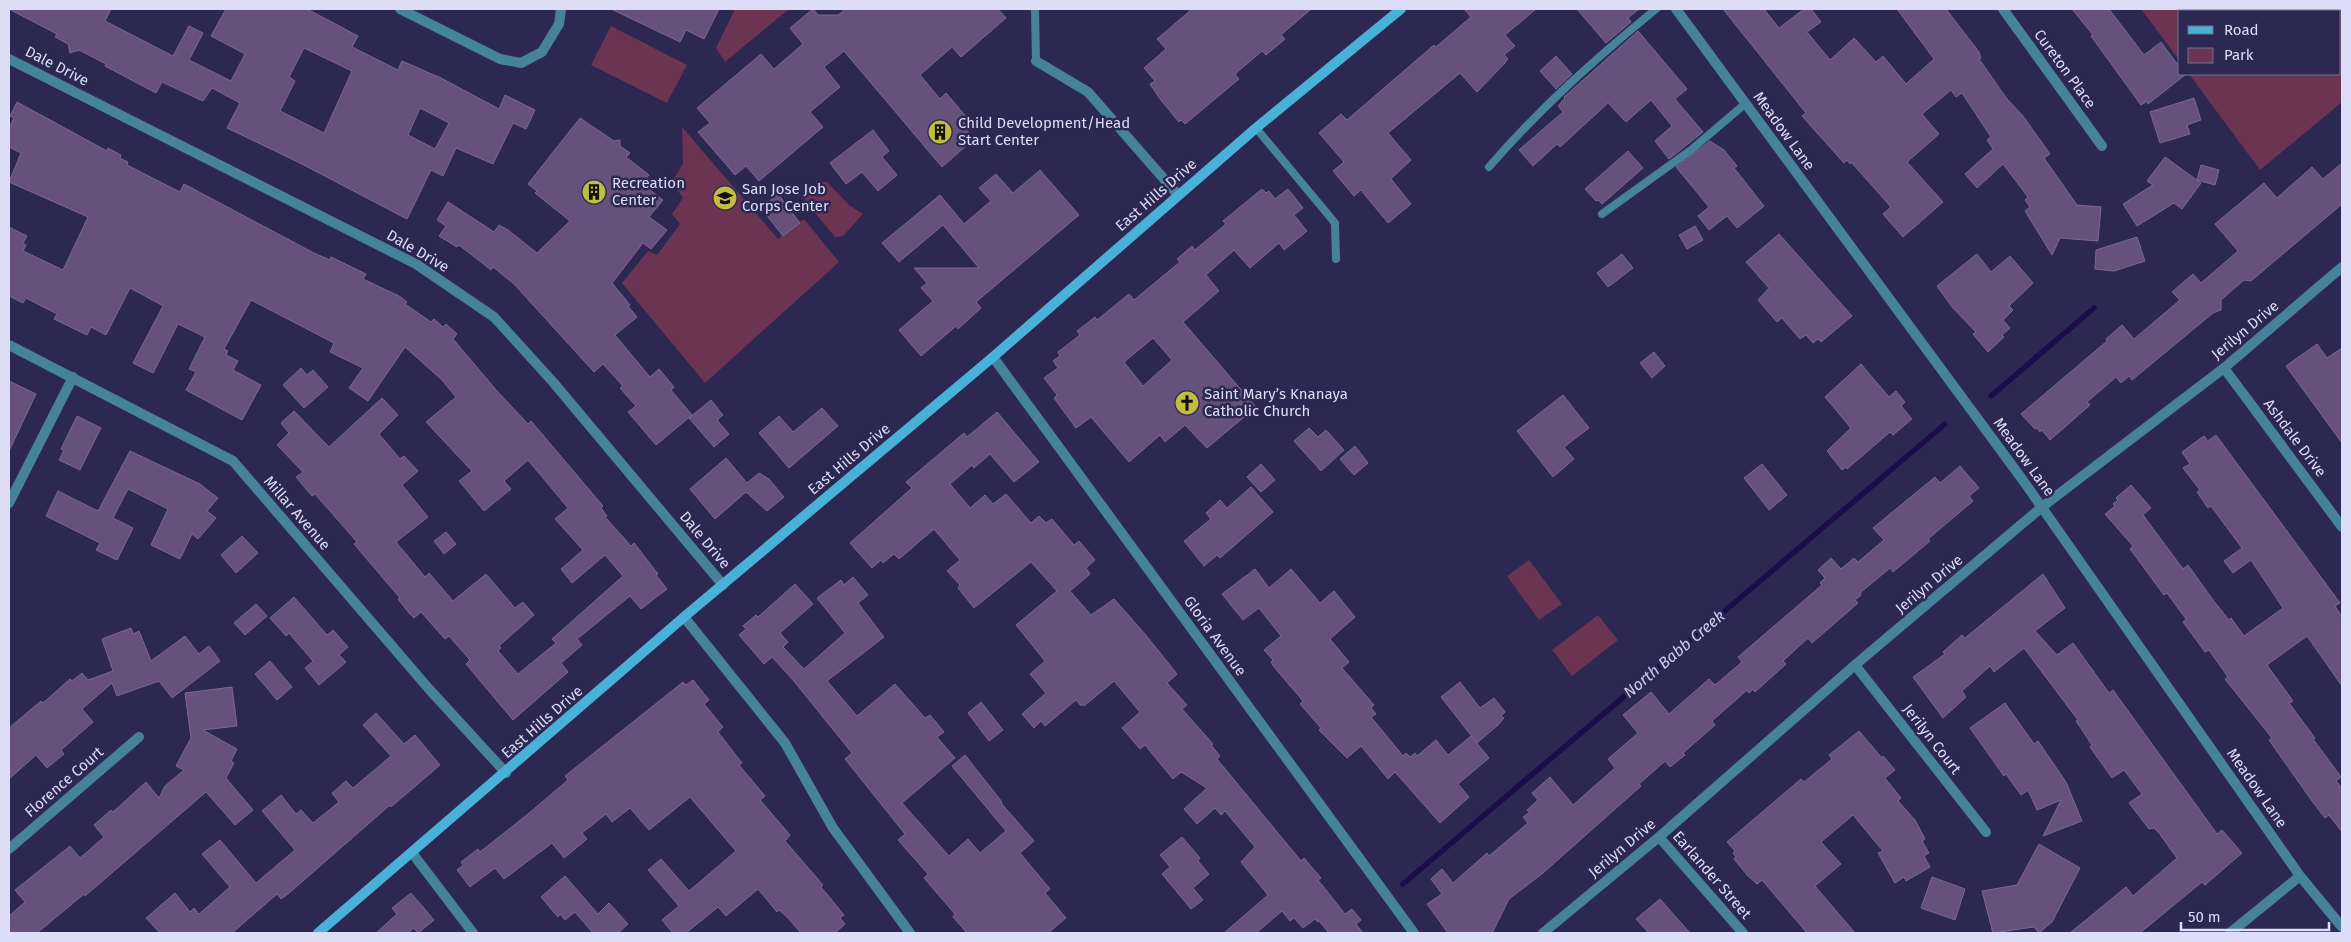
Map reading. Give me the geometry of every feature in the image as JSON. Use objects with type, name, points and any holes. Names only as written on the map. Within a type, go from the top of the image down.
[{"type":"street","points":[[400,9],[500,59],[522,63],[542,52],[559,24],[561,9]]},
{"type":"street","name":"East Hills Drive","points":[[318,933],[413,854],[684,617],[992,357],[1256,128],[1401,9]]},
{"type":"street","name":"Meadow Lane","points":[[1676,9],[2042,507],[2300,876],[2342,927]]},
{"type":"street","name":"Cureton Place","points":[[2003,9],[2102,146]]},
{"type":"street","name":"Dale Drive","points":[[9,59],[416,264],[494,316],[553,382],[723,585]]},
{"type":"street","points":[[1036,61],[1088,92],[1178,196]]},
{"type":"street","name":"Jerilyn Drive","points":[[1543,933],[1659,837],[2042,507],[2224,368],[2342,267]]},
{"type":"street","name":"Millar Avenue","points":[[9,345],[233,461],[429,689],[506,773]]},
{"type":"street","name":"Gloria Avenue","points":[[992,357],[1414,933]]},
{"type":"street","name":"Ashdale Drive","points":[[2224,368],[2342,527]]},
{"type":"street","points":[[9,503],[73,377]]},
{"type":"street","points":[[684,617],[785,743],[833,828],[910,933]]},
{"type":"street","name":"Jerilyn Court","points":[[1856,666],[1986,832]]},
{"type":"street","name":"Florence Court","points":[[9,849],[139,737]]},
{"type":"street","name":"Earlander Street","points":[[1659,837],[1743,933]]},
{"type":"street","points":[[413,854],[473,933]]},
{"type":"street","points":[[2230,933],[2300,876]]},
{"type":"lane","points":[[1035,9],[1036,61]]},
{"type":"lane","points":[[1489,167],[1527,123],[1581,72],[1656,9]]},
{"type":"lane","points":[[1602,214],[1691,150],[1746,103]]},
{"type":"lane","points":[[1256,128],[1334,223],[1336,259]]},
{"type":"green space","points":[[735,9],[789,9],[725,62],[716,48]]},
{"type":"green space","points":[[2141,9],[2342,9],[2342,102],[2260,170],[2190,75],[2341,75],[2341,10],[2178,10],[2178,58]]},
{"type":"green space","points":[[611,26],[687,65],[667,103],[591,65]]},
{"type":"green space","points":[[682,127],[778,239],[804,219],[839,262],[705,383],[622,283],[648,251],[657,255],[680,224],[672,214],[683,198],[672,182],[683,164]]},
{"type":"green space","points":[[821,182],[827,182],[849,205],[863,214],[843,236],[835,237],[805,201],[805,195]]},
{"type":"green space","points":[[1529,560],[1562,604],[1539,620],[1507,576]]},
{"type":"green space","points":[[1598,615],[1618,640],[1572,676],[1552,650]]},
{"type":"building","points":[[9,9],[111,9],[105,21],[173,56],[189,26],[203,33],[189,60],[231,81],[245,54],[211,36],[226,9],[307,9],[358,36],[352,47],[398,70],[402,61],[441,78],[499,109],[505,95],[535,110],[526,129],[513,123],[493,164],[456,148],[443,176],[431,170],[407,219],[298,162],[227,128],[240,103],[212,88],[203,101],[162,82],[156,93],[79,50],[70,53],[68,44],[55,37],[57,34]],"holes":[[[304,48],[352,71],[324,133],[280,111],[295,81],[289,77]],[[420,108],[449,123],[435,149],[408,135]]]},
{"type":"building","points":[[611,9],[719,9],[704,39],[686,30],[680,42]]},
{"type":"building","points":[[813,9],[818,15],[838,15],[846,9],[998,9],[1006,18],[961,57],[952,47],[920,75],[940,99],[946,93],[969,120],[963,125],[974,139],[942,167],[844,51],[824,67],[840,87],[810,112],[823,127],[759,181],[746,166],[735,175],[698,132],[710,123],[697,108],[761,54],[774,69],[803,44],[790,28]]},
{"type":"building","points":[[1192,9],[1311,9],[1281,35],[1285,39],[1266,55],[1262,51],[1235,74],[1239,79],[1185,124],[1181,120],[1179,122],[1160,99],[1150,84],[1155,81],[1144,68],[1166,49],[1157,39]]},
{"type":"building","points":[[1464,9],[1536,9],[1505,35],[1515,46],[1504,55],[1508,59],[1505,63],[1477,92],[1460,73],[1388,133],[1411,160],[1391,179],[1411,204],[1388,223],[1361,190],[1354,196],[1333,171],[1344,162],[1319,133],[1341,114],[1347,120],[1434,45],[1436,47],[1471,17]]},
{"type":"building","points":[[1577,9],[1639,9],[1628,18],[1631,22],[1606,43]]},
{"type":"building","points":[[1723,9],[1764,9],[1779,28],[1804,9],[1811,9],[1821,22],[1807,32],[1830,60],[1854,38],[1876,62],[1883,56],[1906,84],[1934,59],[1897,9],[1946,9],[1979,52],[1981,58],[1979,59],[2007,99],[2023,116],[2050,154],[2044,158],[2077,205],[2101,207],[2098,241],[2060,238],[2052,255],[2025,211],[2030,207],[2025,200],[2028,197],[2003,164],[1977,188],[1965,174],[1993,149],[1987,140],[1991,137],[1962,93],[1956,97],[1951,90],[1922,114],[1939,134],[1907,162],[1943,202],[1903,237],[1883,214],[1891,207],[1851,162],[1850,164],[1847,160],[1844,163],[1802,116],[1806,113]]},
{"type":"building","points":[[2072,9],[2109,9],[2144,55],[2161,42],[2178,65],[2178,75],[2185,75],[2148,104],[2147,101],[2141,105],[2091,36],[2093,35]]},
{"type":"building","points":[[1638,31],[1687,89],[1675,99],[1703,132],[1669,159],[1655,141],[1672,126],[1651,100],[1626,122],[1608,103],[1560,147],[1557,144],[1533,166],[1519,150],[1563,112],[1558,106],[1564,97]]},
{"type":"building","points":[[1556,56],[1572,74],[1556,89],[1540,71]]},
{"type":"building","points":[[2194,98],[2201,120],[2187,125],[2190,134],[2160,143],[2150,112]]},
{"type":"building","points":[[17,102],[107,151],[108,148],[121,155],[120,158],[128,162],[127,165],[180,192],[184,184],[314,253],[330,260],[331,257],[366,274],[363,279],[399,296],[407,302],[405,304],[431,322],[434,319],[443,327],[446,324],[457,334],[453,339],[528,424],[531,421],[603,506],[601,508],[607,516],[605,517],[631,546],[634,543],[667,589],[641,609],[630,596],[577,639],[582,645],[561,663],[568,672],[513,720],[466,664],[470,660],[449,636],[445,639],[421,612],[414,618],[409,613],[398,599],[400,598],[354,544],[357,542],[315,494],[312,496],[296,477],[303,472],[277,445],[289,433],[281,423],[294,411],[329,447],[382,398],[398,415],[379,434],[400,459],[404,456],[418,471],[402,485],[428,517],[396,542],[425,577],[429,573],[453,601],[486,574],[515,608],[523,602],[534,615],[499,646],[501,648],[498,651],[518,674],[556,643],[552,639],[623,576],[605,555],[572,583],[561,569],[583,550],[555,519],[568,508],[528,460],[504,481],[511,489],[484,511],[459,481],[472,471],[426,422],[456,397],[442,380],[405,347],[368,401],[349,388],[363,368],[330,352],[334,343],[251,300],[224,349],[228,351],[226,355],[238,361],[233,370],[261,385],[242,420],[186,390],[196,372],[189,369],[205,337],[178,324],[153,373],[133,363],[163,306],[130,288],[106,335],[91,327],[87,335],[54,319],[57,314],[26,298],[23,303],[9,296],[9,227],[27,236],[23,243],[26,245],[23,251],[63,270],[88,217],[9,182],[21,153],[9,147],[9,128],[14,118],[10,116]]},
{"type":"building","points":[[580,118],[614,141],[620,140],[620,146],[630,153],[626,157],[649,175],[642,184],[663,200],[649,217],[667,230],[651,249],[643,243],[612,283],[637,317],[615,335],[650,377],[659,369],[674,387],[671,390],[692,415],[656,445],[628,412],[636,406],[620,388],[623,386],[603,364],[594,372],[514,284],[493,267],[491,270],[459,245],[457,247],[439,236],[446,226],[437,220],[448,202],[494,232],[499,225],[508,230],[537,253],[570,221],[535,193],[537,191],[528,184]]},
{"type":"building","points":[[873,130],[889,151],[882,157],[897,175],[878,191],[862,172],[846,184],[830,163]]},
{"type":"building","points":[[1710,141],[1724,150],[1737,166],[1734,168],[1764,206],[1737,228],[1727,216],[1709,230],[1698,216],[1709,207],[1676,167]]},
{"type":"building","points":[[1628,151],[1643,168],[1602,204],[1598,200],[1596,201],[1585,189]]},
{"type":"building","points":[[2165,157],[2201,183],[2182,209],[2174,203],[2137,226],[2123,204],[2153,185],[2147,181]]},
{"type":"building","points":[[2342,163],[2342,204],[2251,281],[2244,280],[2221,300],[2221,310],[2213,313],[2132,380],[2129,376],[2121,383],[2116,377],[2087,402],[2090,405],[2050,440],[2042,430],[2040,432],[2037,428],[2035,429],[2021,414],[2107,341],[2106,339],[2122,325],[2134,339],[2180,300],[2172,292],[2193,274],[2201,283],[2238,251],[2215,224],[2264,183],[2277,198],[2312,167],[2323,179]]},
{"type":"building","points":[[2201,165],[2219,170],[2215,185],[2197,180]]},
{"type":"building","points":[[1040,170],[1079,215],[976,302],[981,308],[958,329],[956,326],[921,356],[899,330],[933,301],[921,288],[927,283],[914,268],[979,268],[943,225],[899,262],[882,243],[940,195],[964,224],[991,201],[979,188],[996,174],[1013,193]]},
{"type":"building","points":[[1262,189],[1266,193],[1269,191],[1275,199],[1288,189],[1303,208],[1294,215],[1307,231],[1284,250],[1279,243],[1250,268],[1234,250],[1206,275],[1219,291],[1183,322],[1256,407],[1207,448],[1185,425],[1165,442],[1160,435],[1129,462],[1091,417],[1076,428],[1054,398],[1057,395],[1044,378],[1058,368],[1053,361],[1060,356],[1058,352],[1080,335],[1077,331],[1095,317],[1097,320],[1129,294],[1134,300],[1180,262],[1177,259],[1192,246],[1195,250],[1226,224],[1223,221]],"holes":[[[1153,338],[1172,360],[1143,386],[1124,362]]]},
{"type":"building","points":[[778,194],[800,223],[783,236],[761,208]]},
{"type":"building","points":[[1695,226],[1703,240],[1687,249],[1679,235]]},
{"type":"building","points":[[1779,234],[1852,316],[1821,342],[1818,339],[1813,343],[1806,335],[1800,339],[1782,318],[1777,322],[1758,300],[1769,288],[1746,262]]},
{"type":"building","points":[[2137,237],[2145,261],[2114,271],[2095,269],[2096,250]]},
{"type":"building","points":[[1622,254],[1633,268],[1608,287],[1597,273]]},
{"type":"building","points":[[1977,254],[1991,272],[2010,256],[2033,283],[2009,306],[2013,310],[2003,320],[2010,328],[2002,335],[2004,337],[1988,352],[1973,334],[1976,332],[1952,307],[1937,286]]},
{"type":"building","points":[[2317,344],[2327,358],[2342,348],[2342,443],[2286,366]]},
{"type":"building","points":[[1654,352],[1665,366],[1652,378],[1640,363]]},
{"type":"building","points":[[1861,364],[1889,397],[1896,391],[1905,402],[1901,406],[1912,419],[1893,435],[1890,432],[1847,469],[1846,467],[1842,470],[1827,451],[1851,428],[1825,397]]},
{"type":"building","points":[[301,368],[307,375],[313,370],[328,387],[304,408],[283,385]]},
{"type":"building","points":[[9,381],[36,394],[9,451]]},
{"type":"building","points":[[1563,395],[1589,428],[1564,447],[1574,459],[1553,477],[1517,431]]},
{"type":"building","points":[[711,400],[723,415],[717,420],[729,434],[714,447],[689,418]]},
{"type":"building","points":[[822,408],[838,426],[789,468],[759,433],[779,416],[793,432]]},
{"type":"building","points":[[997,412],[1039,462],[1014,482],[990,454],[974,468],[972,465],[950,484],[970,508],[985,495],[993,504],[1006,494],[1031,523],[1039,516],[1046,523],[1052,519],[1074,545],[1079,541],[1095,560],[1086,568],[1090,574],[1070,591],[1091,615],[1114,599],[1145,634],[1177,674],[1167,683],[1187,705],[1182,709],[1213,744],[1211,745],[1220,756],[1217,759],[1301,861],[1304,858],[1321,878],[1318,880],[1345,914],[1352,909],[1361,920],[1356,924],[1363,933],[1329,933],[1315,919],[1303,928],[1294,918],[1290,921],[1282,911],[1256,933],[1224,933],[1268,895],[1241,862],[1255,847],[1225,811],[1221,815],[1215,808],[1197,824],[1184,809],[1207,788],[1181,772],[1173,779],[1145,745],[1140,749],[1122,728],[1140,712],[1114,681],[1084,706],[1082,704],[1081,706],[1076,700],[1045,726],[1041,721],[1034,728],[1022,714],[1046,693],[1030,674],[1045,661],[1016,625],[1057,591],[1031,562],[974,608],[958,588],[960,585],[947,571],[960,560],[934,529],[899,559],[894,554],[883,563],[881,560],[872,568],[850,543],[912,488],[906,482],[964,433],[967,437]]},
{"type":"building","points":[[77,416],[101,428],[80,470],[59,460],[64,450],[61,449]]},
{"type":"building","points":[[1309,428],[1318,437],[1326,430],[1344,450],[1321,471],[1294,441]]},
{"type":"building","points":[[2216,435],[2340,603],[2335,606],[2342,617],[2342,686],[2307,636],[2267,665],[2293,701],[2289,703],[2341,777],[2336,781],[2342,788],[2342,832],[2329,815],[2325,818],[2312,801],[2269,740],[2272,738],[2225,679],[2228,677],[2209,650],[2205,652],[2183,622],[2186,619],[2167,593],[2164,595],[2130,549],[2133,546],[2105,514],[2115,506],[2113,504],[2118,500],[2116,498],[2131,485],[2151,508],[2143,515],[2183,569],[2188,565],[2213,600],[2229,620],[2231,618],[2244,636],[2283,608],[2251,560],[2233,573],[2224,561],[2242,548],[2211,506],[2208,508],[2197,492],[2200,490],[2183,468],[2190,464],[2182,452],[2204,436],[2208,441]]},
{"type":"building","points":[[1355,446],[1368,463],[1354,475],[1340,459]]},
{"type":"building","points":[[130,451],[200,484],[218,498],[207,511],[216,518],[198,539],[192,534],[180,559],[151,545],[168,509],[128,489],[113,518],[133,528],[117,560],[96,550],[100,543],[46,516],[58,491],[98,511]]},
{"type":"building","points":[[726,458],[747,483],[759,473],[769,479],[784,497],[767,511],[746,492],[715,519],[690,489]]},
{"type":"building","points":[[1261,464],[1275,480],[1261,492],[1247,477]]},
{"type":"building","points":[[1762,464],[1787,495],[1769,510],[1744,478]]},
{"type":"building","points":[[1960,466],[1979,488],[1969,496],[1973,501],[1928,539],[1930,541],[1893,572],[1890,568],[1860,593],[1861,595],[1855,600],[1858,603],[1812,643],[1808,638],[1783,661],[1786,664],[1755,692],[1753,689],[1749,693],[1747,690],[1712,721],[1715,725],[1683,753],[1685,755],[1670,767],[1665,761],[1639,784],[1641,786],[1543,873],[1509,899],[1492,933],[1448,933],[1427,904],[1442,894],[1431,879],[1442,869],[1453,883],[1487,853],[1489,856],[1528,823],[1523,817],[1530,812],[1527,810],[1538,800],[1532,793],[1550,777],[1573,805],[1615,768],[1608,759],[1638,733],[1623,715],[1651,692],[1669,714],[1709,679],[1715,685],[1742,662],[1738,657],[1822,585],[1820,583],[1825,578],[1818,570],[1831,558],[1841,569],[1854,558],[1858,562],[1884,540],[1873,528],[1935,477],[1940,483]]},
{"type":"building","points":[[1251,487],[1273,512],[1220,558],[1217,555],[1204,566],[1184,541],[1211,519],[1206,513],[1220,500],[1227,508]]},
{"type":"building","points":[[446,532],[456,544],[444,554],[434,541]]},
{"type":"building","points":[[242,536],[258,553],[236,573],[221,555]]},
{"type":"building","points":[[1255,569],[1269,588],[1291,569],[1320,603],[1334,591],[1355,617],[1330,639],[1349,662],[1342,668],[1374,705],[1371,708],[1376,714],[1371,717],[1403,756],[1406,753],[1410,757],[1415,753],[1417,756],[1436,740],[1448,755],[1471,736],[1489,758],[1458,784],[1469,797],[1440,823],[1395,772],[1388,779],[1361,746],[1347,758],[1319,730],[1321,728],[1300,704],[1303,701],[1274,667],[1271,662],[1273,660],[1264,650],[1281,636],[1259,608],[1243,620],[1222,594]]},
{"type":"building","points":[[2043,574],[2065,608],[2035,631],[2057,655],[2073,643],[2109,693],[2113,690],[2217,834],[2222,830],[2242,853],[2205,885],[2202,882],[2140,933],[2070,933],[2126,887],[2133,896],[2177,858],[2159,833],[2154,828],[2149,829],[2129,803],[2142,794],[2124,770],[2112,778],[2090,747],[2092,745],[2076,721],[2078,720],[2024,648],[1994,672],[1990,666],[1962,691],[1966,697],[1943,718],[1913,677],[1945,654],[1943,652],[1962,635],[1965,638]]},
{"type":"building","points":[[853,577],[868,595],[858,603],[884,637],[827,681],[857,716],[895,684],[925,718],[930,715],[944,732],[937,737],[955,758],[902,803],[949,856],[968,839],[980,853],[1006,831],[952,766],[965,755],[1001,803],[1034,841],[1020,853],[1050,889],[1045,893],[1066,918],[1048,933],[967,933],[953,917],[955,914],[924,878],[928,874],[898,840],[905,834],[845,759],[852,753],[772,657],[764,664],[739,635],[746,629],[743,626],[756,615],[758,617],[795,584],[813,604],[780,633],[788,642],[783,647],[804,669],[845,633],[817,598],[841,580],[844,585]]},
{"type":"building","points":[[294,597],[327,635],[333,630],[348,647],[339,655],[346,662],[319,685],[305,668],[313,661],[289,633],[286,636],[270,618]]},
{"type":"building","points":[[256,604],[267,616],[245,635],[234,623]]},
{"type":"building","points":[[131,628],[133,634],[139,631],[151,661],[185,636],[199,654],[209,646],[220,661],[172,698],[159,681],[117,696],[112,683],[82,709],[93,722],[61,750],[64,754],[47,768],[36,755],[9,779],[9,728],[41,701],[43,703],[70,679],[72,681],[82,673],[88,680],[113,671],[102,639]]},
{"type":"building","points":[[270,661],[292,687],[277,700],[255,674]]},
{"type":"building","points":[[693,680],[709,700],[704,704],[723,727],[718,732],[742,763],[739,765],[765,796],[760,800],[790,835],[785,841],[823,885],[821,887],[844,915],[840,918],[845,924],[835,933],[801,933],[779,910],[777,912],[758,889],[726,916],[718,907],[686,933],[673,933],[662,920],[679,906],[648,870],[661,859],[689,891],[736,851],[690,797],[649,830],[630,808],[612,822],[606,814],[582,833],[587,839],[564,858],[552,843],[504,879],[495,868],[470,887],[457,870],[463,865],[461,862],[478,849],[480,852],[528,814],[568,780],[565,776],[683,682],[686,685]]},
{"type":"building","points":[[1460,682],[1480,708],[1494,698],[1505,712],[1501,716],[1504,718],[1498,725],[1477,743],[1441,697]]},
{"type":"building","points":[[232,687],[237,726],[203,730],[237,749],[231,761],[234,763],[226,778],[253,810],[235,825],[206,792],[85,896],[84,894],[37,933],[9,933],[9,916],[25,902],[15,890],[70,846],[80,858],[104,837],[94,825],[111,810],[113,812],[146,782],[159,798],[165,786],[184,770],[176,766],[191,738],[185,693]]},
{"type":"building","points":[[981,702],[1003,730],[989,741],[968,713]]},
{"type":"building","points":[[2005,703],[2034,744],[2038,741],[2066,782],[2082,821],[2043,836],[2061,800],[2037,810],[2028,790],[2021,795],[2006,774],[2004,776],[1970,728]]},
{"type":"building","points":[[376,713],[404,744],[415,735],[440,765],[391,807],[390,805],[288,894],[281,899],[277,894],[232,933],[160,933],[146,918],[175,893],[190,912],[194,908],[199,914],[230,887],[202,854],[220,840],[256,883],[295,850],[262,811],[281,795],[296,814],[301,810],[313,823],[339,802],[332,793],[346,781],[353,788],[391,756],[363,725]]},
{"type":"building","points":[[1859,731],[1895,770],[1885,778],[1901,798],[1898,801],[1915,820],[1925,839],[1922,841],[1929,853],[1924,856],[1930,867],[1906,881],[1904,877],[1895,883],[1878,853],[1883,851],[1853,815],[1821,842],[1841,864],[1815,886],[1855,933],[1807,933],[1762,880],[1757,884],[1747,875],[1734,859],[1736,857],[1733,853],[1735,851],[1727,842],[1801,779],[1804,782],[1832,759],[1829,755]]},
{"type":"building","points":[[1182,837],[1200,858],[1198,861],[1209,874],[1193,888],[1203,900],[1191,909],[1162,874],[1170,867],[1160,855]]},
{"type":"building","points":[[2039,844],[2080,868],[2052,922],[2039,933],[2034,927],[1993,933],[1982,891],[2017,885]]},
{"type":"building","points":[[565,876],[598,914],[609,903],[628,924],[618,933],[593,933],[575,912],[565,920],[560,914],[558,917],[541,897]]},
{"type":"building","points":[[1932,877],[1965,889],[1955,920],[1921,908]]},
{"type":"building","points":[[411,893],[434,920],[418,933],[414,928],[408,933],[376,933],[397,914],[392,908]]},
{"type":"building","points":[[1660,899],[1690,933],[1649,933],[1636,919]]},
{"type":"waterway","name":"North Babb Creek","points":[[1991,396],[2094,308]]},
{"type":"waterway","name":"North Babb Creek","points":[[1403,884],[1945,424]]},
{"type":"place","name":"Child Development/Head Start Center","points":[[940,132]]},
{"type":"place","name":"Recreation Center","points":[[594,192]]},
{"type":"place","name":"San Jose Job Corps Center","points":[[725,198]]},
{"type":"place","name":"Saint Mary’s Knanaya Catholic Church","points":[[1187,403]]}]
